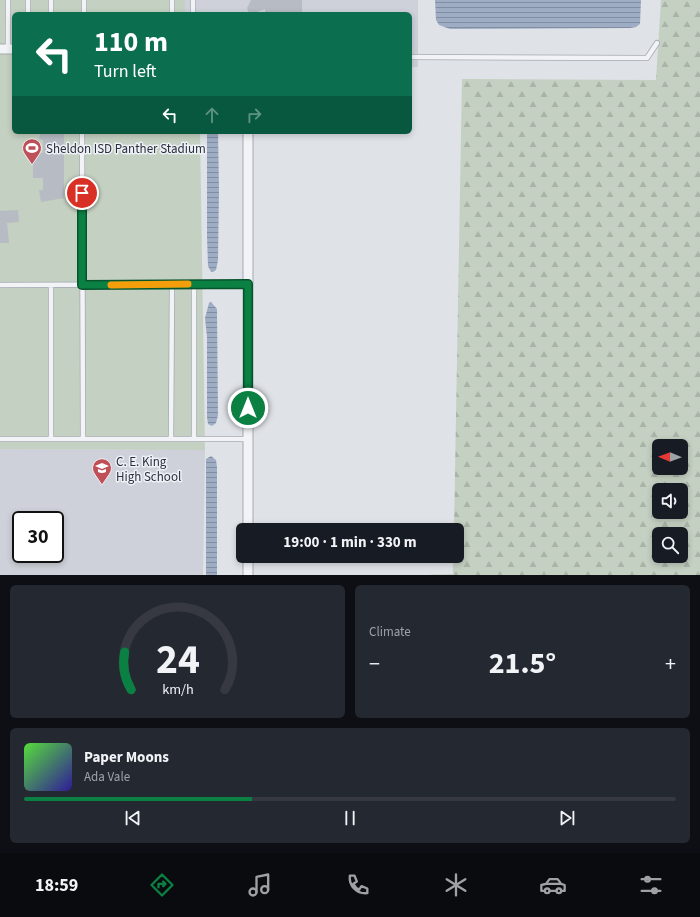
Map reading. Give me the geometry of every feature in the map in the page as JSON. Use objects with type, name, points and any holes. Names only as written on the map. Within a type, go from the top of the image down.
[{"type":"street","points":[[248,134],[248,523]]},
{"type":"street","points":[[248,563],[248,575]]},
{"type":"lane","points":[[7,49],[8,0]]},
{"type":"lane","points":[[28,0],[28,12]]},
{"type":"lane","points":[[51,0],[51,12]]},
{"type":"lane","points":[[84,0],[84,12]]},
{"type":"lane","points":[[172,0],[172,12]]},
{"type":"lane","points":[[193,0],[193,12]]},
{"type":"lane","points":[[412,56],[647,58],[657,43]]},
{"type":"lane","points":[[82,134],[83,439]]},
{"type":"lane","points":[[194,284],[194,439]]},
{"type":"lane","points":[[0,285],[248,284]]},
{"type":"lane","points":[[51,285],[51,439]]},
{"type":"lane","points":[[171,439],[172,285]]},
{"type":"lane","points":[[0,439],[248,439]]},
{"type":"shaded area","points":[[185,0],[418,0],[418,67],[412,67],[412,12],[185,12]]},
{"type":"shaded area","name":"C. E. King High School","points":[[0,449],[205,450],[203,575],[0,575]]},
{"type":"green space","points":[[0,0],[185,0],[185,12],[12,12],[12,134],[200,134],[205,450],[0,449]]},
{"type":"green space","points":[[661,0],[700,0],[700,575],[425,575],[453,574],[453,563],[464,563],[464,523],[454,523],[462,79],[656,80]]},
{"type":"water","points":[[435,0],[641,0],[640,24],[636,27],[630,28],[450,29],[439,25],[436,20]]},
{"type":"water","points":[[207,134],[218,134],[218,260],[216,270],[213,272],[211,272],[208,266]]},
{"type":"water","points":[[211,302],[217,309],[218,415],[216,423],[212,426],[208,424],[207,417],[207,337],[205,318],[209,303]]},
{"type":"water","points":[[211,456],[216,460],[217,467],[217,575],[206,575],[206,459]]},
{"type":"building","points":[[251,0],[302,0],[302,12],[265,12],[265,9],[257,12],[249,12],[247,8]]},
{"type":"building","points":[[40,134],[64,134],[64,198],[41,202],[39,190],[43,190],[43,178],[33,178],[33,152],[43,153],[43,140],[39,139]]},
{"type":"building","points":[[18,210],[19,222],[7,223],[9,243],[0,243],[0,211]]},
{"type":"slow traffic","points":[[111,285],[188,284]]},
{"type":"place","name":"Sheldon ISD Panther Stadium","points":[[32,165]]},
{"type":"place","name":"C. E. King High School","points":[[102,485]]},
{"type":"route","points":[[82,193],[82,285],[248,284],[248,408]]}]
